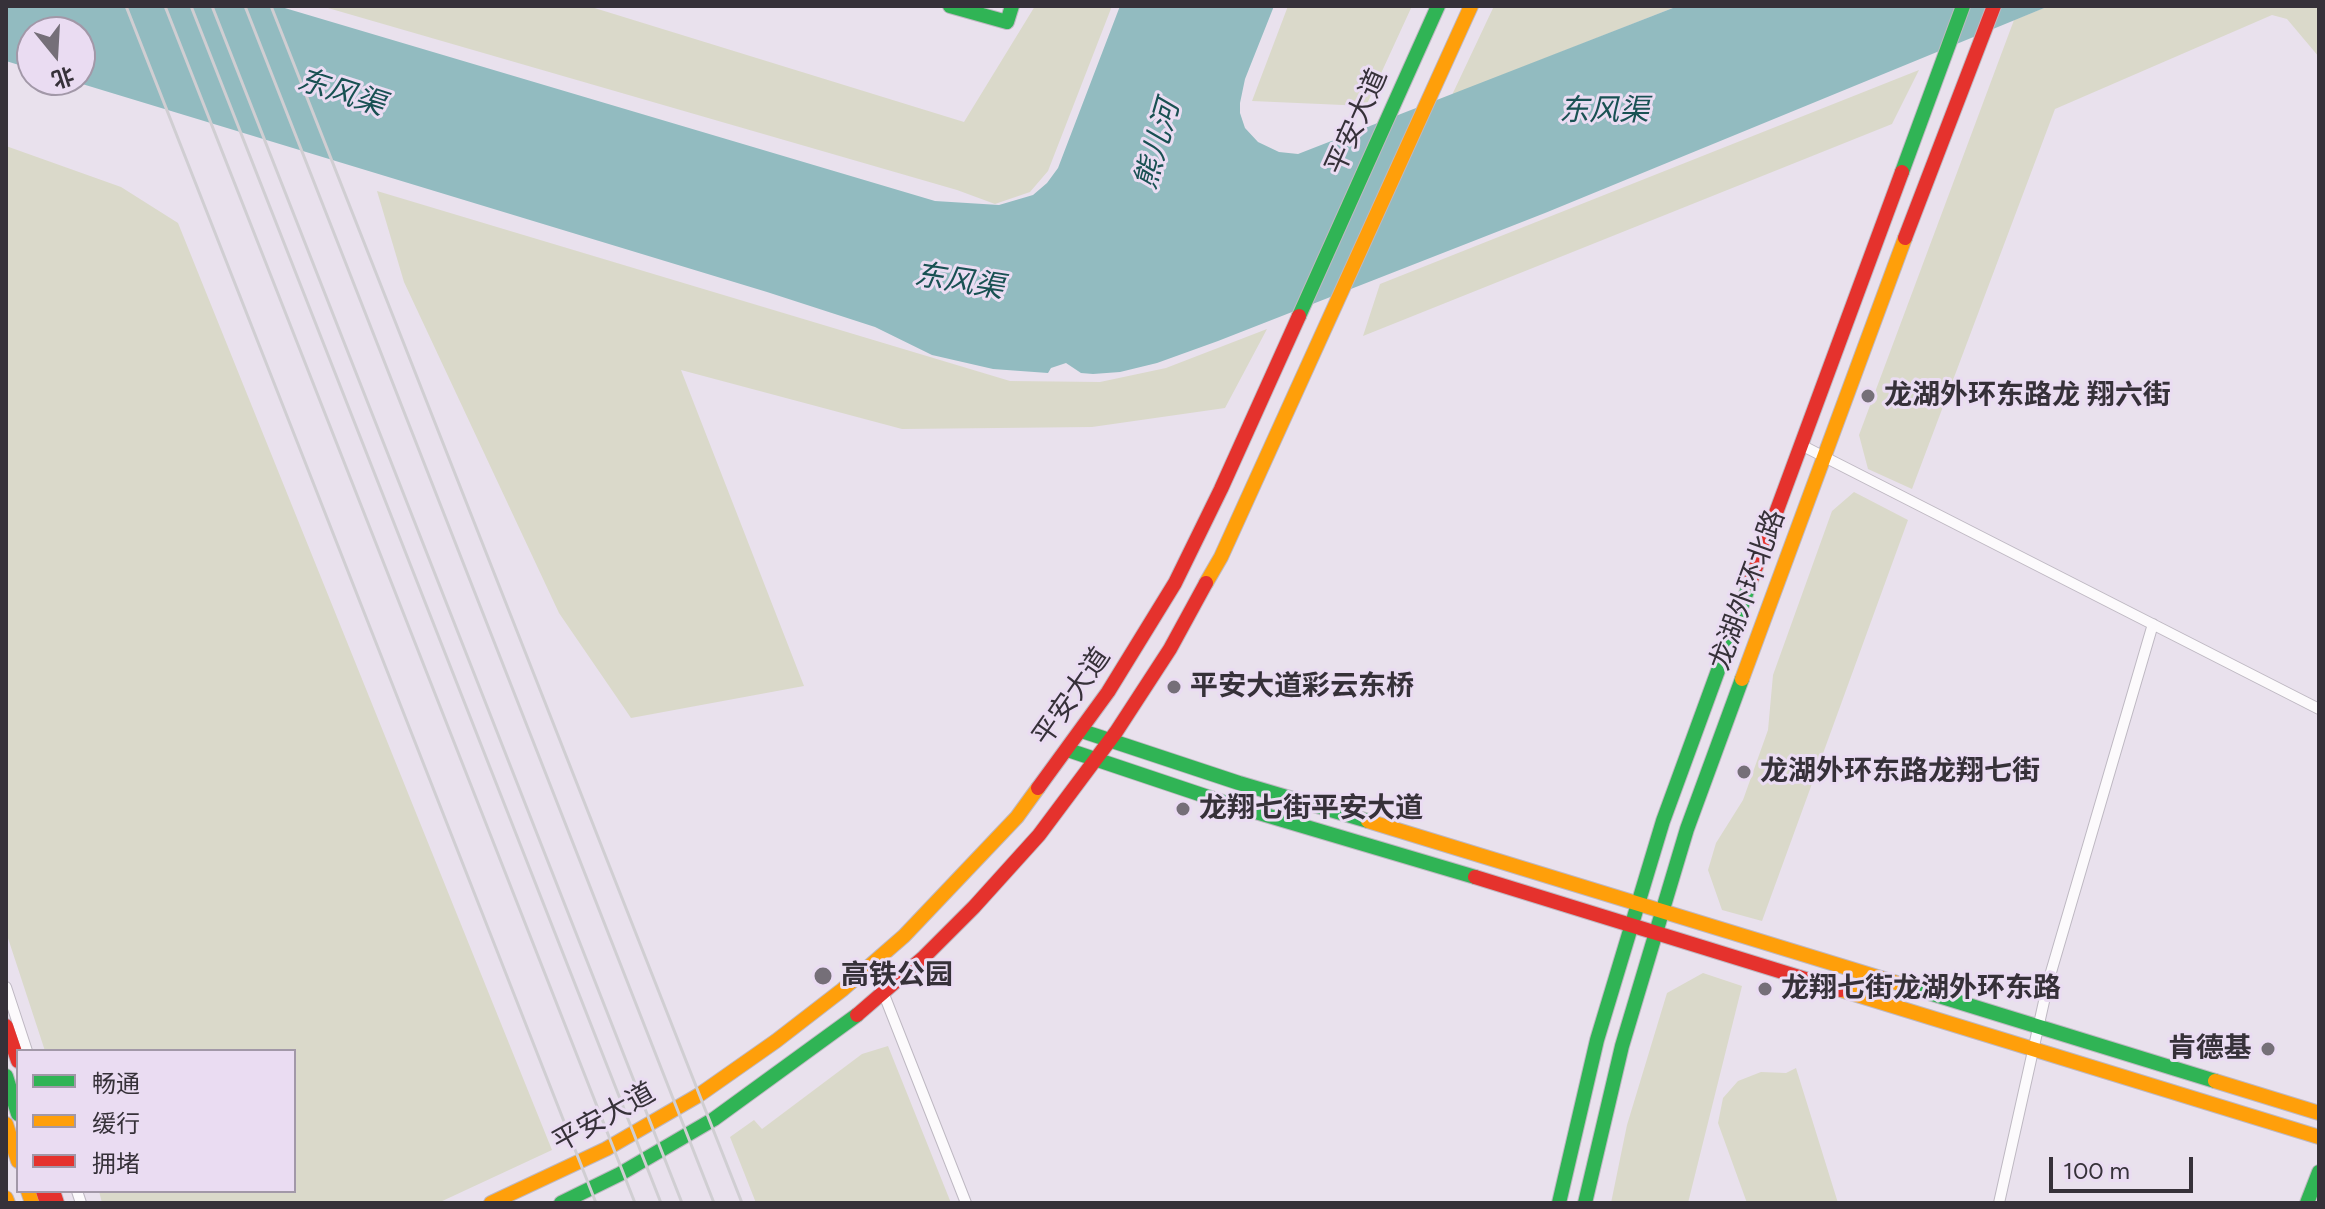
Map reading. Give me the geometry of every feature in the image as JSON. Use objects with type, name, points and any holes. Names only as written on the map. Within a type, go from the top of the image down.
[{"type":"main road","points":[[950,6],[986,11],[1007,22],[1012,6]]},
{"type":"main road","name":"平安大道","points":[[491,1203],[594,1155],[699,1095],[776,1041],[842,990],[904,936],[1017,817],[1082,731],[1146,635],[1175,583],[1221,489],[1438,6]]},
{"type":"main road","name":"平安大道","points":[[561,1203],[620,1174],[714,1119],[793,1064],[924,957],[1039,835],[1110,741],[1200,597],[1241,515],[1471,6]]},
{"type":"main road","name":"龙湖外环北路","points":[[1559,1203],[1597,1040],[1663,821],[1963,6]]},
{"type":"main road","name":"龙湖外环北路","points":[[1585,1203],[1622,1046],[1687,829],[1994,6]]},
{"type":"main road","points":[[1082,731],[1239,783],[2319,1113]]},
{"type":"main road","points":[[1068,750],[1190,792],[2319,1137]]},
{"type":"main road","points":[[6,1026],[16,1055]]},
{"type":"main road","points":[[6,1076],[16,1108]]},
{"type":"main road","points":[[6,1124],[16,1155]]},
{"type":"main road","points":[[2307,1203],[2319,1172]]},
{"type":"street","points":[[1801,445],[2319,709]]},
{"type":"street","points":[[1999,1203],[2049,979],[2153,624]]},
{"type":"street","points":[[6,987],[26,1049]]},
{"type":"street","points":[[883,992],[966,1203]]},
{"type":"shaded area","points":[[321,6],[588,6],[964,122],[1035,6],[1112,6],[1048,171],[1030,192],[995,204],[957,190]]},
{"type":"shaded area","points":[[1288,6],[1412,6],[1366,106],[1252,101]]},
{"type":"shaded area","points":[[1494,6],[1678,6],[1452,95]]},
{"type":"shaded area","points":[[2049,6],[2319,6],[2319,57],[2287,19],[2272,15],[2055,109],[1912,489],[1868,469],[1859,435],[2014,20]]},
{"type":"shaded area","points":[[1919,70],[1892,124],[1363,336],[1380,284]]},
{"type":"shaded area","points":[[6,146],[121,187],[178,223],[552,1150],[438,1203],[102,1203],[100,1193],[296,1193],[296,1049],[44,1049],[6,932]]},
{"type":"shaded area","points":[[377,191],[1010,381],[1100,382],[1166,368],[1267,329],[1225,408],[1092,427],[902,429],[681,370],[804,686],[631,718],[559,613],[404,282]]},
{"type":"shaded area","points":[[1854,492],[1908,520],[1762,921],[1722,910],[1708,870],[1716,843],[1743,800],[1768,730],[1773,675],[1832,511]]},
{"type":"shaded area","points":[[1703,973],[1742,986],[1688,1203],[1611,1203],[1627,1125],[1667,993]]},
{"type":"shaded area","points":[[888,1046],[951,1203],[756,1203],[730,1137],[754,1120],[762,1129],[862,1054]]},
{"type":"shaded area","points":[[1796,1068],[1838,1203],[1747,1203],[1718,1123],[1723,1098],[1738,1081],[1761,1072],[1786,1073]]},
{"type":"water","points":[[6,6],[278,6],[935,201],[999,205],[1033,195],[1058,168],[1120,6],[1274,6],[1245,79],[1240,113],[1245,128],[1258,142],[1279,152],[1298,154],[1678,6],[2049,6],[1545,213],[1218,341],[1157,363],[1120,372],[1093,374],[1081,373],[1066,363],[1051,368],[1048,373],[993,369],[932,355],[875,327],[767,292],[96,88],[96,16],[16,16],[16,64],[6,61]]},
{"type":"railway","points":[[126,6],[596,1203]]},
{"type":"railway","points":[[165,6],[635,1203]]},
{"type":"railway","points":[[191,6],[661,1203]]},
{"type":"railway","points":[[212,6],[682,1203]]},
{"type":"railway","points":[[245,6],[714,1203]]},
{"type":"railway","points":[[271,6],[742,1203]]},
{"type":"traffic: fast","points":[[950,6],[1007,22],[1012,6]]},
{"type":"traffic: fast","points":[[1299,316],[1438,6]]},
{"type":"traffic: fast","points":[[1902,172],[1963,6]]},
{"type":"traffic: fast","points":[[1559,1203],[1597,1040],[1663,821],[1750,583]]},
{"type":"traffic: fast","points":[[1585,1203],[1622,1046],[1687,829],[1742,679]]},
{"type":"traffic: fast","points":[[1082,731],[1239,783],[1368,821]]},
{"type":"traffic: fast","points":[[1068,750],[1232,805],[1475,877]]},
{"type":"traffic: fast","points":[[1900,984],[2215,1081]]},
{"type":"traffic: fast","points":[[561,1203],[620,1174],[714,1119],[857,1015]]},
{"type":"traffic: fast","points":[[6,1076],[16,1108]]},
{"type":"traffic: fast","points":[[2307,1203],[2319,1172]]},
{"type":"traffic: slow","points":[[1206,583],[1221,557],[1471,6]]},
{"type":"traffic: slow","points":[[1742,679],[1905,238]]},
{"type":"traffic: slow","points":[[491,1203],[606,1149],[699,1095],[776,1041],[842,990],[904,936],[1017,817],[1038,788]]},
{"type":"traffic: slow","points":[[1368,821],[1900,984]]},
{"type":"traffic: slow","points":[[1841,990],[2319,1137]]},
{"type":"traffic: slow","points":[[2215,1081],[2319,1113]]},
{"type":"traffic: slow","points":[[6,1124],[16,1155]]},
{"type":"traffic: slow","points":[[29,1193],[32,1203]]},
{"type":"traffic: slow","points":[[6,1198],[8,1203]]},
{"type":"traffic: jam","points":[[1905,238],[1994,6]]},
{"type":"traffic: jam","points":[[1750,583],[1902,172]]},
{"type":"traffic: jam","points":[[1038,788],[1108,692],[1175,583],[1299,316]]},
{"type":"traffic: jam","points":[[857,1015],[924,957],[1039,835],[1116,732],[1170,649],[1206,583]]},
{"type":"traffic: jam","points":[[1475,877],[1841,990]]},
{"type":"traffic: jam","points":[[6,1026],[16,1055]]},
{"type":"traffic: jam","points":[[44,1193],[47,1203]]},
{"type":"traffic: jam","points":[[54,1193],[57,1203]]},
{"type":"place","name":"龙湖外环东路龙 翔六街","points":[[1868,396]]},
{"type":"place","name":"平安大道彩云东桥","points":[[1174,687]]},
{"type":"place","name":"龙湖外环东路龙翔七街","points":[[1744,772]]},
{"type":"place","name":"龙翔七街平安大道","points":[[1183,809]]},
{"type":"place","name":"高铁公园","points":[[823,976]]},
{"type":"place","name":"龙翔七街龙湖外环东路","points":[[1765,989]]},
{"type":"place","name":"肯德基","points":[[2268,1049]]},
{"type":"water label","name":"东风渠","points":[[341,93]]},
{"type":"water label","name":"东风渠","points":[[1604,111]]},
{"type":"water label","name":"熊儿河","points":[[1158,145]]},
{"type":"water label","name":"东风渠","points":[[959,282]]}]
